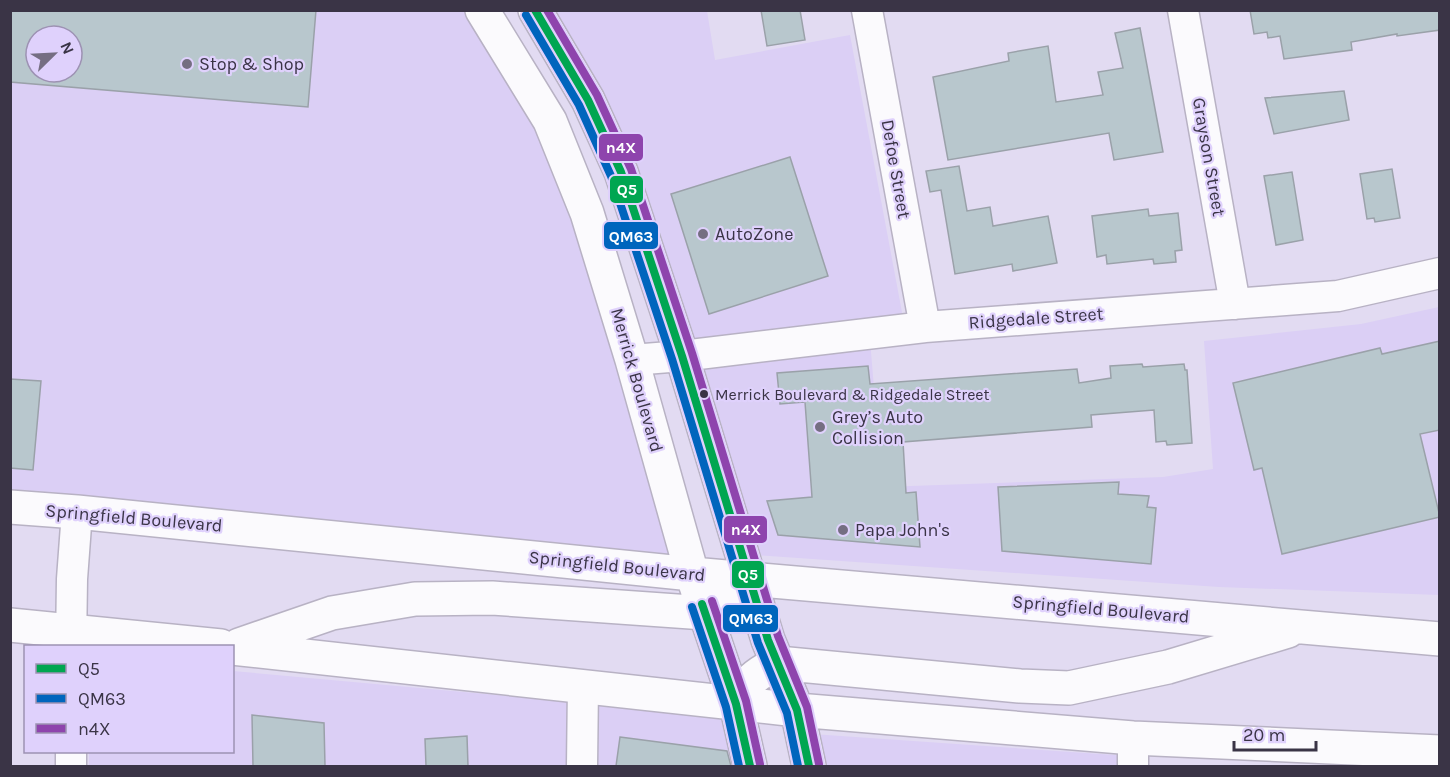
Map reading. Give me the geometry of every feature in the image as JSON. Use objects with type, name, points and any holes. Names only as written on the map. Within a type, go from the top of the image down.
[{"type":"main road","name":"Merrick Boulevard","points":[[482,10],[550,121],[587,213],[632,360],[692,574],[736,704],[750,766]]},
{"type":"main road","points":[[535,10],[588,100],[621,172],[682,356],[768,640],[797,710],[809,766]]},
{"type":"main road","name":"Springfield Boulevard","points":[[10,507],[692,574],[1440,639]]},
{"type":"main road","points":[[234,646],[332,613],[415,598],[492,598],[705,613],[721,609],[732,602],[739,595],[748,578]]},
{"type":"main road","points":[[10,625],[71,639],[200,645]]},
{"type":"main road","points":[[736,704],[745,687],[759,673],[778,663],[975,682],[1069,688],[1168,667],[1304,627]]},
{"type":"main road","points":[[234,647],[797,710],[1133,752],[1440,752]]},
{"type":"street","name":"Defoe Street","points":[[867,10],[925,327]]},
{"type":"street","name":"Grayson Street","points":[[1183,10],[1235,304]]},
{"type":"street","name":"Ridgedale Street","points":[[632,360],[925,327],[1338,296],[1440,273]]},
{"type":"street","points":[[71,639],[72,579],[77,512]]},
{"type":"street","points":[[582,766],[583,686]]},
{"type":"shaded area","points":[[10,11],[473,11],[549,136],[682,564],[11,497]]},
{"type":"shaded area","points":[[553,11],[707,11],[715,60],[850,35],[904,323],[869,327],[882,487],[1163,477],[1213,469],[1204,341],[1361,324],[1439,307],[1439,595],[1219,587],[754,555]]},
{"type":"shaded area","points":[[234,671],[728,716],[739,766],[89,766],[89,753],[234,753]]},
{"type":"shaded area","points":[[812,734],[1144,757],[1144,766],[819,766]]},
{"type":"building","points":[[10,10],[316,10],[308,107],[34,84],[84,84],[84,24],[24,24],[24,83],[10,82]]},
{"type":"building","points":[[761,10],[800,10],[805,40],[767,46]]},
{"type":"building","points":[[1250,10],[1440,10],[1440,30],[1351,42],[1352,50],[1284,59],[1280,36],[1268,38],[1267,32],[1254,34]]},
{"type":"building","points":[[1140,28],[1163,152],[1114,160],[1109,133],[948,160],[933,77],[1009,61],[1008,53],[1048,46],[1056,102],[1103,95],[1098,72],[1123,68],[1115,33]]},
{"type":"building","points":[[1344,91],[1349,120],[1274,134],[1265,98]]},
{"type":"building","points":[[790,157],[828,276],[709,314],[671,194]]},
{"type":"building","points":[[959,166],[967,211],[990,207],[993,226],[1048,216],[1057,263],[1013,271],[1012,264],[955,274],[941,190],[930,192],[926,171]]},
{"type":"building","points":[[1392,169],[1400,218],[1375,222],[1374,218],[1367,219],[1360,174]]},
{"type":"building","points":[[1292,172],[1303,240],[1276,245],[1264,176]]},
{"type":"building","points":[[1148,209],[1149,216],[1178,213],[1182,250],[1175,251],[1176,262],[1154,264],[1153,259],[1107,264],[1106,255],[1097,257],[1092,216]]},
{"type":"building","points":[[1440,341],[1440,430],[1420,434],[1440,517],[1282,554],[1262,468],[1254,470],[1233,383],[1380,348],[1382,354]]},
{"type":"building","points":[[1142,364],[1143,367],[1184,364],[1187,370],[1192,443],[1167,445],[1166,441],[1156,442],[1154,410],[1091,415],[1092,427],[903,442],[906,493],[916,492],[920,547],[778,535],[767,501],[812,497],[805,402],[780,404],[777,373],[868,366],[870,384],[1077,369],[1079,383],[1111,378],[1110,366]]},
{"type":"building","points":[[10,379],[41,381],[33,470],[10,468]]},
{"type":"building","points":[[1119,482],[1118,494],[1149,496],[1147,507],[1156,508],[1151,564],[1002,551],[998,487]]},
{"type":"building","points":[[252,715],[324,723],[325,766],[253,766]]},
{"type":"building","points":[[467,736],[468,766],[426,766],[425,739]]},
{"type":"building","points":[[620,737],[727,751],[731,766],[616,766]]},
{"type":"transit line","name":"Q5","points":[[535,10],[588,100],[621,172],[682,356],[768,640],[797,710],[809,766]]},
{"type":"transit line","name":"n4X","points":[[547,10],[597,95],[631,169],[692,353],[778,636],[807,707],[819,764]]},
{"type":"transit line","name":"QM63","points":[[526,15],[579,105],[611,176],[672,359],[758,643],[787,713],[798,766]]},
{"type":"transit line","name":"n4X","points":[[712,601],[746,701],[760,764]]},
{"type":"transit line","name":"Q5","points":[[702,604],[736,704],[750,766]]},
{"type":"transit line","name":"QM63","points":[[692,607],[726,707],[739,766]]},
{"type":"place","name":"Stop & Shop","points":[[187,64]]},
{"type":"place","name":"AutoZone","points":[[703,234]]},
{"type":"place","name":"Merrick Boulevard & Ridgedale Street","points":[[704,394]]},
{"type":"place","name":"Grey’s Auto Collision","points":[[820,427]]},
{"type":"place","name":"Papa John's","points":[[843,530]]}]
